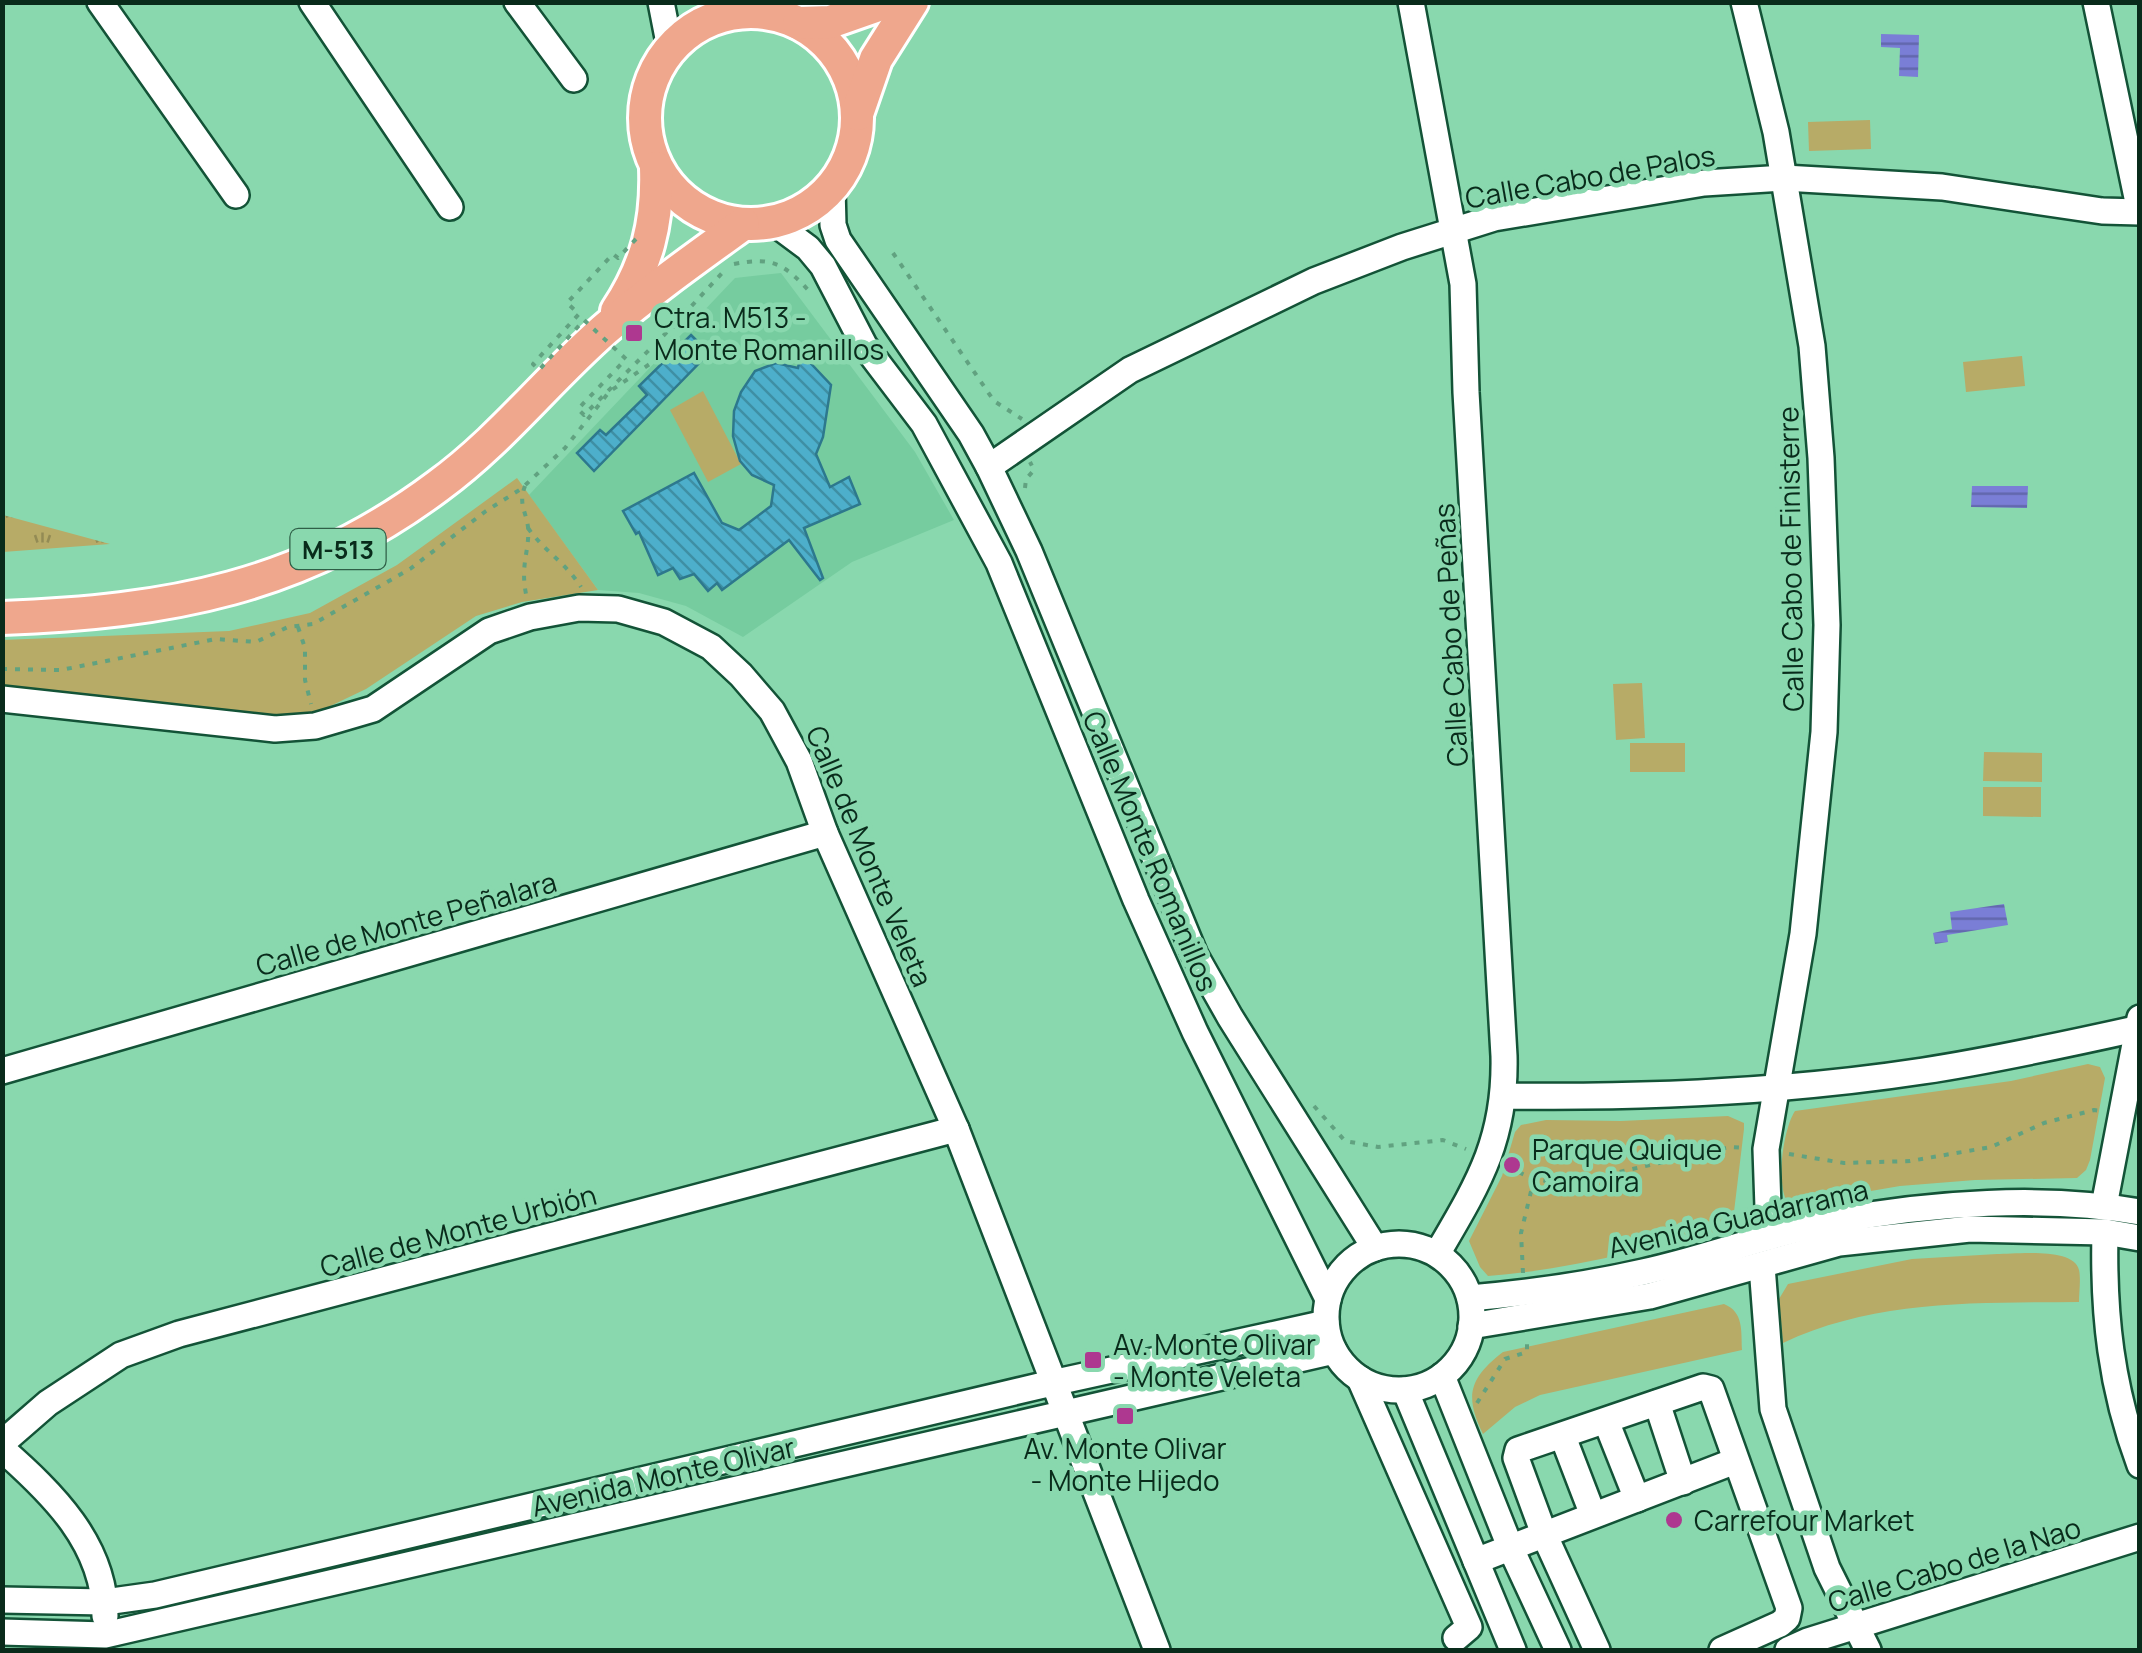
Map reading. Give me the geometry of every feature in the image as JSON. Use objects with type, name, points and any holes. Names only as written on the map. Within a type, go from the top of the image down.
[{"type":"main road","points":[[799,23],[830,22],[871,11],[887,2]]},
{"type":"main road","points":[[857,114],[854,92],[840,60],[818,35],[799,23],[734,7],[703,23],[670,48],[658,66],[645,106],[644,127],[656,168],[692,208],[708,216],[758,223],[805,209],[832,187],[851,153],[857,114],[876,59],[912,2]]},
{"type":"main road","name":"M-513","points":[[603,331],[636,282],[650,248],[656,168]]},
{"type":"main road","name":"M-513","points":[[2,618],[82,615],[180,600],[272,578],[337,550],[400,514],[442,484],[519,416],[603,331],[758,223]]},
{"type":"street","points":[[100,2],[236,195]]},
{"type":"street","points":[[312,2],[450,207]]},
{"type":"street","points":[[517,2],[574,80]]},
{"type":"street","points":[[661,2],[670,48]]},
{"type":"street","name":"Calle Cabo de Peñas","points":[[1411,2],[1463,284],[1505,1096],[1488,1158],[1472,1195],[1437,1254]]},
{"type":"street","name":"Calle Cabo de Finisterre","points":[[1744,2],[1784,178],[1812,346],[1827,625],[1824,732],[1803,934],[1766,1149],[1769,1238]]},
{"type":"street","points":[[2096,2],[2140,212]]},
{"type":"street","name":"Calle Cabo de Palos","points":[[989,468],[1024,437],[1130,370],[1314,281],[1402,247],[1494,218],[1704,183],[1784,178],[1942,188],[2102,211],[2140,212]]},
{"type":"street","name":"Calle Monte Romanillos","points":[[832,187],[832,225],[838,240],[952,406],[1014,520],[1195,954],[1230,1017],[1375,1248]]},
{"type":"street","name":"Calle Monte Romanillos","points":[[758,223],[808,248],[823,266],[864,345],[924,424],[999,563],[1136,900],[1328,1311]]},
{"type":"street","points":[[924,424],[930,408],[952,406]]},
{"type":"street","points":[[980,527],[994,531],[1014,520]]},
{"type":"street","name":"Calle de Monte Veleta","points":[[2,699],[275,729],[315,726],[373,709],[489,632],[531,616],[618,609],[664,622],[711,647],[772,711],[799,761],[826,833],[956,1129],[1157,1650]]},
{"type":"street","name":"Calle de Monte Peñalara","points":[[2,1071],[826,833]]},
{"type":"street","points":[[1505,1096],[1717,1092],[1924,1070],[2139,1025],[2104,1206]]},
{"type":"street","name":"Calle de Monte Urbión","points":[[2,1446],[48,1402],[121,1355],[180,1334],[956,1129]]},
{"type":"street","name":"Avenida Guadarrama","points":[[1470,1298],[1532,1293],[1644,1272],[1836,1220],[1969,1204],[2104,1206],[2140,1212]]},
{"type":"street","name":"Avenida Guadarrama","points":[[1471,1326],[1650,1296],[1839,1243],[1970,1229],[2104,1232],[2140,1238]]},
{"type":"street","points":[[2104,1232],[2103,1299],[2111,1372],[2140,1466]]},
{"type":"street","points":[[1417,1246],[1437,1254],[1463,1281],[1470,1298],[1471,1326],[1466,1345],[1442,1376],[1425,1385],[1405,1390],[1374,1386],[1345,1366],[1334,1350],[1328,1311],[1338,1277],[1354,1260],[1375,1248],[1417,1246]]},
{"type":"street","points":[[1762,1266],[1773,1409],[1826,1568],[1868,1650]]},
{"type":"street","name":"Avenida Monte Olivar","points":[[2,1600],[105,1602],[155,1595],[1052,1383],[1328,1311]]},
{"type":"street","name":"Avenida Monte Olivar","points":[[2,1632],[106,1643],[603,1520],[1334,1350]]},
{"type":"street","points":[[1442,1376],[1510,1546],[1558,1650]]},
{"type":"street","points":[[1360,1378],[1469,1627],[1456,1638]]},
{"type":"street","points":[[1597,1650],[1544,1534],[1516,1458],[1518,1450],[1703,1386],[1710,1389],[1788,1608],[1788,1618],[1780,1624],[1722,1650]]},
{"type":"street","points":[[1405,1390],[1513,1650]]},
{"type":"street","points":[[1657,1403],[1683,1482]]},
{"type":"street","points":[[1606,1421],[1636,1499]]},
{"type":"street","points":[[1563,1436],[1593,1515]]},
{"type":"street","points":[[2,1446],[50,1490],[80,1531],[105,1602],[106,1643]]},
{"type":"street","points":[[1476,1561],[1735,1461]]},
{"type":"street","points":[[596,1491],[603,1520]]},
{"type":"street","points":[[548,1502],[554,1532]]},
{"type":"street","name":"Calle Cabo de la Nao","points":[[1788,1650],[2140,1537]]},
{"type":"path","points":[[636,239],[618,258],[614,254],[567,303],[579,314],[532,364],[538,370],[584,320],[626,358],[578,410],[584,415],[630,366],[634,369],[728,266],[739,262],[787,266],[818,301],[837,290]]},
{"type":"path","points":[[893,253],[994,401],[1014,411],[1034,470],[1026,478],[1025,490]]},
{"type":"path","points":[[528,482],[521,499],[528,528],[540,545],[570,570],[596,608]]},
{"type":"path","points":[[528,528],[522,566],[531,616]]},
{"type":"path","points":[[298,627],[315,726]]},
{"type":"path","points":[[1309,1100],[1345,1141],[1378,1147],[1443,1140],[1534,1179],[1566,1184],[1730,1147],[1766,1149],[1844,1163],[1910,1161],[1991,1147],[2044,1124],[2094,1110],[2122,1116]]},
{"type":"shaded area","points":[[781,273],[915,452],[954,520],[852,562],[743,637],[686,606],[639,593],[598,590],[529,495],[735,278]]},
{"type":"green space","points":[[1870,120],[1871,149],[1809,151],[1808,122]]},
{"type":"green space","points":[[2022,356],[2025,386],[1966,392],[1963,362]]},
{"type":"green space","points":[[703,391],[741,464],[708,482],[670,410]]},
{"type":"green space","points":[[517,478],[598,590],[522,602],[476,616],[366,689],[322,710],[276,718],[102,702],[3,685],[2,640],[229,631],[310,613],[397,565]]},
{"type":"green space","points":[[3,515],[110,544],[3,552]]},
{"type":"green space","points":[[1642,683],[1645,738],[1616,740],[1613,684]]},
{"type":"green space","points":[[1630,743],[1685,743],[1685,772],[1630,772]]},
{"type":"green space","points":[[1984,752],[2042,753],[2042,782],[1983,781]]},
{"type":"green space","points":[[1983,787],[2041,787],[2041,817],[1983,816]]},
{"type":"green space","points":[[2088,1064],[2100,1067],[2105,1078],[2090,1160],[2077,1178],[1900,1186],[1789,1205],[1785,1197],[1782,1158],[1795,1111],[2011,1081]]},
{"type":"green space","points":[[1728,1116],[1744,1123],[1744,1129],[1733,1220],[1726,1229],[1548,1269],[1488,1276],[1480,1267],[1469,1241],[1502,1176],[1515,1132],[1521,1125],[1546,1120]]},
{"type":"green space","points":[[2043,1253],[2067,1258],[2079,1270],[2079,1302],[1966,1304],[1891,1311],[1854,1318],[1783,1343],[1779,1299],[1788,1284],[1912,1259]]},
{"type":"green space","points":[[1724,1304],[1738,1317],[1742,1350],[1540,1395],[1515,1407],[1483,1434],[1474,1409],[1473,1389],[1483,1371],[1503,1352]]},
{"type":"water","points":[[1881,34],[1919,35],[1918,77],[1899,76],[1900,48],[1881,47]]},
{"type":"water","points":[[1972,486],[2028,486],[2027,508],[1971,507]]},
{"type":"water","points":[[2004,904],[2008,925],[1947,935],[1948,942],[1935,944],[1933,933],[1952,929],[1950,912]]},
{"type":"building","points":[[691,335],[709,353],[594,471],[577,453],[600,430],[606,435],[647,395],[639,386]]},
{"type":"building","points":[[801,353],[831,385],[823,437],[816,454],[830,487],[849,477],[860,504],[804,528],[823,578],[820,580],[789,540],[722,590],[717,583],[708,591],[694,574],[680,579],[673,568],[658,575],[639,532],[636,534],[623,511],[694,473],[722,523],[739,530],[771,506],[774,485],[752,475],[740,461],[733,436],[734,411],[755,371],[776,363],[798,368]]},
{"type":"place","name":"Ctra. M513 - Monte Romanillos","points":[[634,333]]},
{"type":"place","name":"Parque Quique Camoira","points":[[1512,1165]]},
{"type":"place","name":"Av. Monte Olivar - Monte Veleta","points":[[1093,1360]]},
{"type":"place","name":"Av. Monte Olivar - Monte Hijedo","points":[[1125,1416]]},
{"type":"place","name":"Carrefour Market","points":[[1674,1520]]}]
